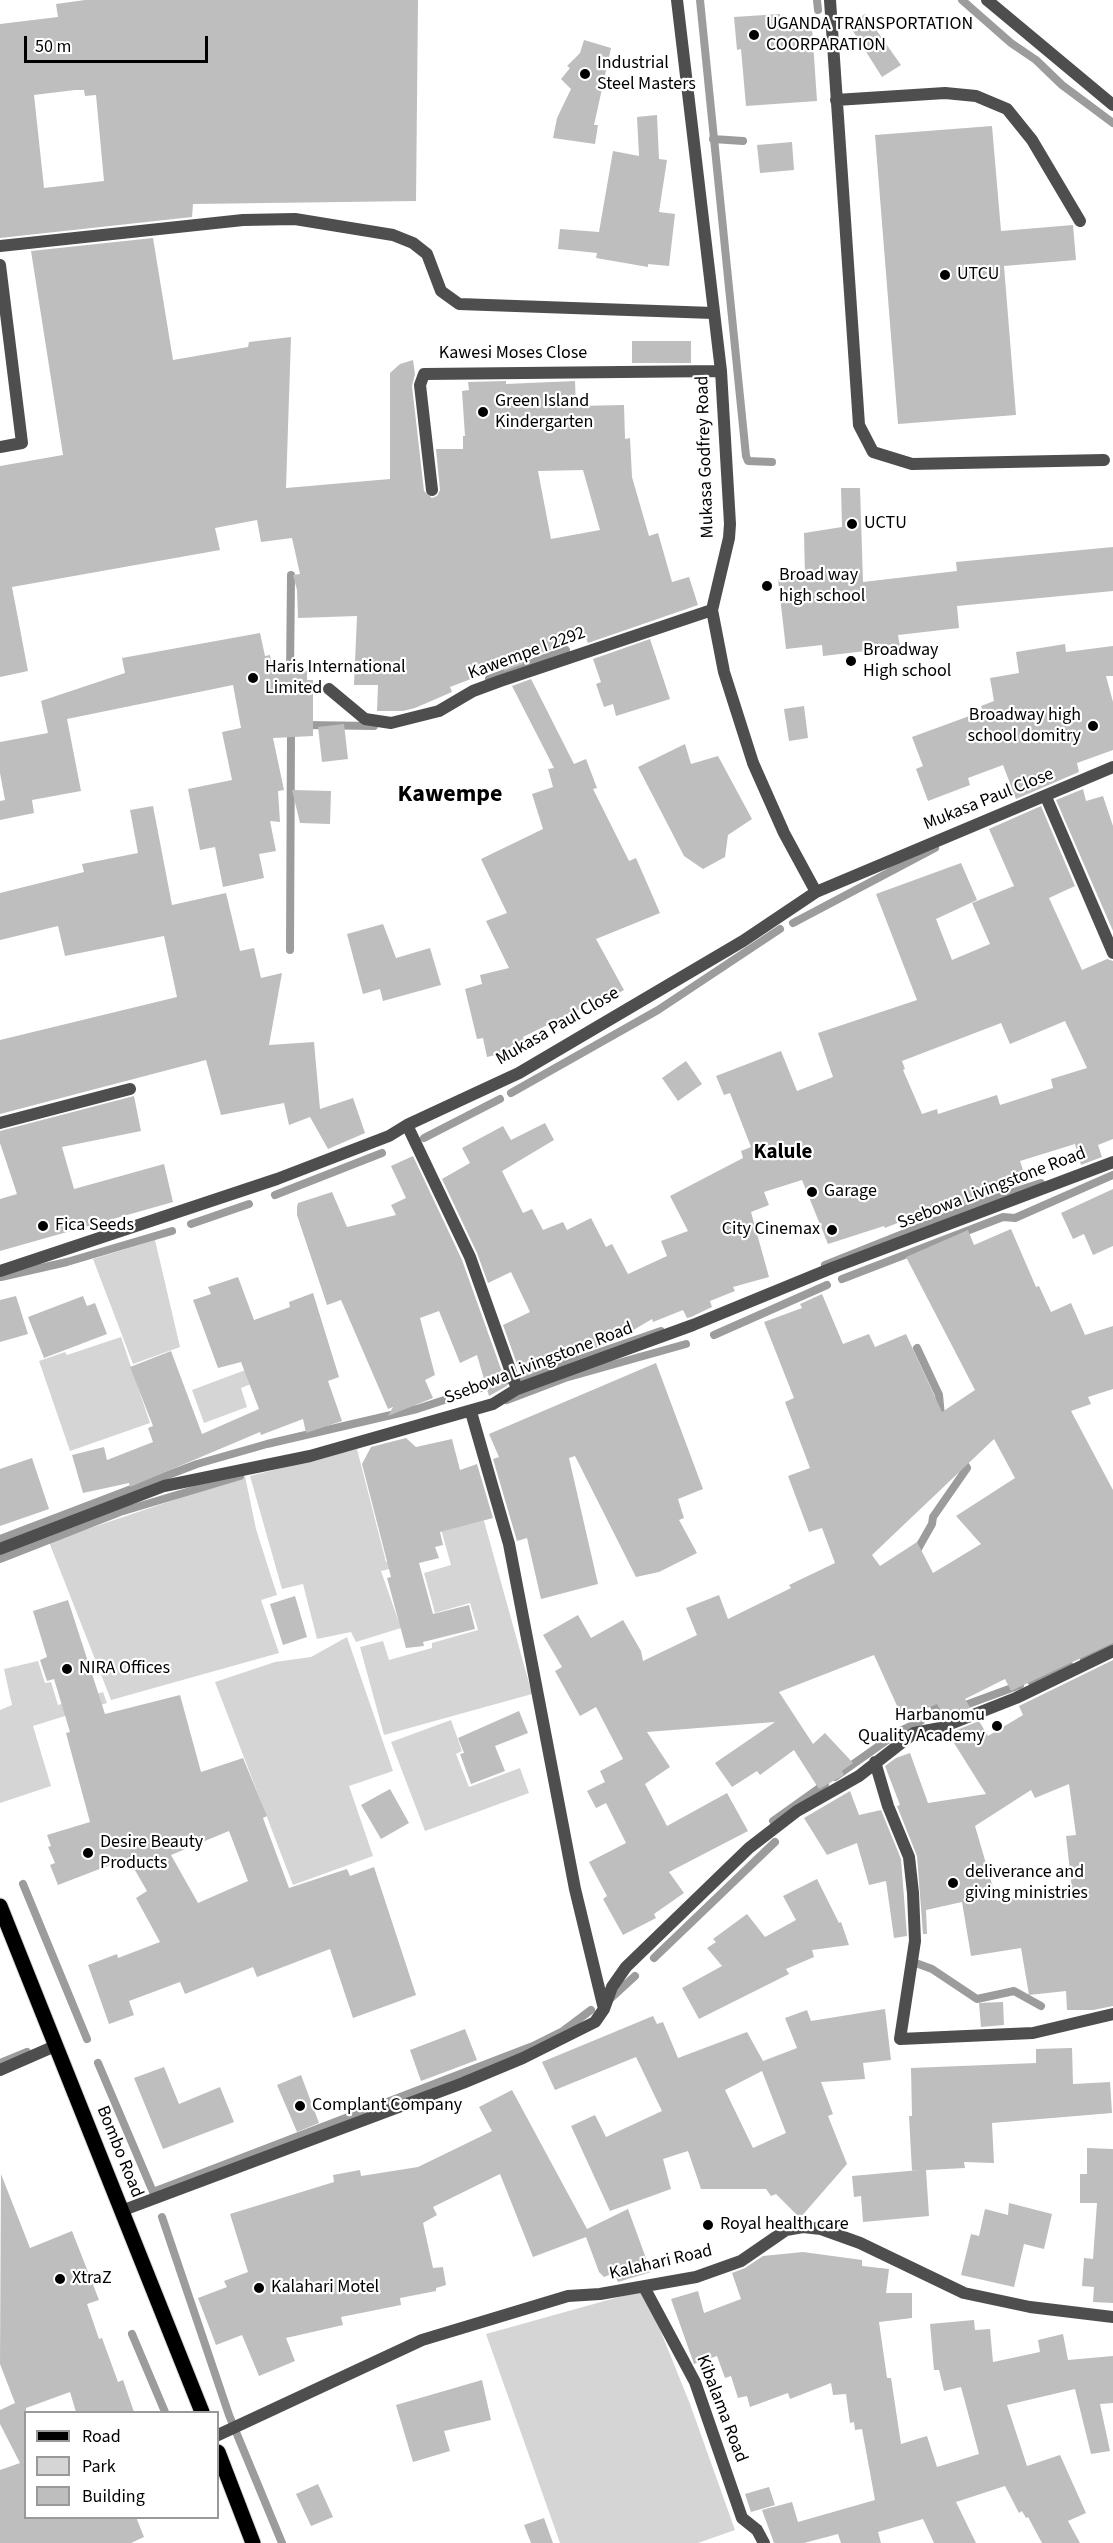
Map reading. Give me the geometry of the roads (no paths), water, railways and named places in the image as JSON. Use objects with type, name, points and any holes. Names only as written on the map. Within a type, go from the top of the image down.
[{"type":"main road","name":"Bombo Road","points":[[0,1906],[202,2411]]},
{"type":"main road","points":[[219,2455],[253,2543]]},
{"type":"street","name":"Mukasa Godfrey Road","points":[[677,0],[721,371],[730,531],[712,610],[724,672],[753,763],[784,833],[816,892]]},
{"type":"street","points":[[830,0],[859,425],[873,452],[912,464],[1104,460]]},
{"type":"street","points":[[987,0],[1113,105]]},
{"type":"street","points":[[836,100],[945,93],[976,96],[1007,109],[1032,140],[1080,221]]},
{"type":"street","points":[[0,246],[243,219],[295,219],[393,236],[413,243],[427,254],[441,291],[459,304],[713,313]]},
{"type":"street","points":[[0,265],[22,443],[0,447]]},
{"type":"street","name":"Kawesi Moses Close","points":[[432,490],[420,385],[424,374],[721,371]]},
{"type":"street","name":"Kawempe I 2292","points":[[329,689],[365,719],[391,723],[439,711],[473,691],[500,681],[712,610]]},
{"type":"street","name":"Mukasa Paul Close","points":[[0,1271],[278,1179],[389,1136],[406,1125],[519,1073],[743,941],[816,892],[1113,767]]},
{"type":"street","points":[[1046,797],[1113,953]]},
{"type":"street","points":[[0,1123],[130,1089]]},
{"type":"street","points":[[406,1125],[470,1257],[517,1389]]},
{"type":"street","name":"Ssebowa Livingstone Road","points":[[0,1549],[164,1486],[310,1455],[471,1412],[493,1404],[517,1389],[693,1325],[832,1268],[1113,1162]]},
{"type":"street","points":[[471,1412],[509,1545],[575,1889],[604,2009]]},
{"type":"street","points":[[121,2211],[513,2062],[595,2022],[604,2009],[612,1987],[626,1967],[749,1848],[797,1811],[859,1776],[914,1734],[940,1728],[1016,1698],[1113,1651]]},
{"type":"street","points":[[875,1762],[888,1806],[909,1857],[913,1893],[915,1941],[900,2039],[1033,2033],[1113,2014]]},
{"type":"street","points":[[0,2070],[55,2046]]},
{"type":"street","name":"Kalahari Road","points":[[219,2435],[422,2340],[568,2296],[600,2294],[696,2277],[741,2261],[786,2230],[803,2227],[821,2229],[860,2243],[964,2293],[1030,2307],[1113,2317]]},
{"type":"street","name":"Kibalama Road","points":[[644,2287],[695,2382],[742,2518],[757,2530],[764,2543]]},
{"type":"waterway","points":[[700,0],[746,456],[748,461],[772,462]]},
{"type":"waterway","points":[[817,0],[818,10]]},
{"type":"waterway","points":[[962,0],[1011,43],[1036,60],[1062,85],[1113,123]]},
{"type":"waterway","points":[[713,139],[743,141]]},
{"type":"waterway","points":[[290,675],[291,575]]},
{"type":"waterway","points":[[489,679],[566,650]]},
{"type":"waterway","points":[[305,725],[374,726]]},
{"type":"waterway","points":[[290,950],[291,729]]},
{"type":"waterway","points":[[793,923],[935,848]]},
{"type":"waterway","points":[[511,1093],[658,1010],[780,929]]},
{"type":"waterway","points":[[424,1138],[500,1099]]},
{"type":"waterway","points":[[275,1195],[382,1153]]},
{"type":"waterway","points":[[842,1279],[1003,1217],[1015,1218],[1113,1175]]},
{"type":"waterway","points":[[825,1265],[983,1202],[1041,1183]]},
{"type":"waterway","points":[[191,1224],[249,1204]]},
{"type":"waterway","points":[[1,1277],[67,1262],[172,1231]]},
{"type":"waterway","points":[[714,1335],[827,1285]]},
{"type":"waterway","points":[[0,1539],[197,1464],[267,1444],[417,1409],[499,1382],[531,1376],[661,1331]]},
{"type":"waterway","points":[[507,1400],[565,1378],[686,1344]]},
{"type":"waterway","points":[[917,1348],[939,1395],[941,1416]]},
{"type":"waterway","points":[[915,1554],[932,1524],[933,1517],[967,1468],[960,1457]]},
{"type":"waterway","points":[[0,1559],[120,1512],[240,1476]]},
{"type":"waterway","points":[[1084,1659],[1113,1642]]},
{"type":"waterway","points":[[1031,1681],[1070,1666]]},
{"type":"waterway","points":[[960,1707],[1020,1685]]},
{"type":"waterway","points":[[929,1698],[939,1714],[949,1711]]},
{"type":"waterway","points":[[835,1777],[900,1731],[921,1721]]},
{"type":"waterway","points":[[773,1821],[825,1784]]},
{"type":"waterway","points":[[654,1958],[775,1842]]},
{"type":"waterway","points":[[23,1884],[87,2039]]},
{"type":"waterway","points":[[914,1958],[913,1962],[932,1969],[977,1999],[1014,1991],[1041,2006]]},
{"type":"waterway","points":[[611,1998],[635,1976]]},
{"type":"waterway","points":[[98,2063],[153,2192],[533,2046],[563,2031],[591,2010]]},
{"type":"waterway","points":[[0,2063],[27,2052]]},
{"type":"waterway","points":[[162,2217],[229,2415],[282,2543]]},
{"type":"waterway","points":[[132,2334],[165,2411]]},
{"type":"place","name":"UGANDA TRANSPORTATION COORPARATION","points":[[754,35]]},
{"type":"place","name":"Industrial Steel Masters","points":[[585,74]]},
{"type":"place","name":"UTCU","points":[[945,275]]},
{"type":"place","name":"Green Island Kindergarten","points":[[483,412]]},
{"type":"place","name":"UCTU","points":[[852,524]]},
{"type":"place","name":"Broad way high school","points":[[767,586]]},
{"type":"place","name":"Broadway High school","points":[[851,661]]},
{"type":"place","name":"Haris International Limited","points":[[253,678]]},
{"type":"place","name":"Broadway high school domitry","points":[[1093,726]]},
{"type":"place","name":"Garage","points":[[812,1192]]},
{"type":"place","name":"Fica Seeds","points":[[43,1226]]},
{"type":"place","name":"City Cinemax","points":[[832,1230]]},
{"type":"place","name":"NIRA Offices","points":[[67,1669]]},
{"type":"place","name":"Harbanomu Quality Academy","points":[[997,1726]]},
{"type":"place","name":"Desire Beauty Products","points":[[88,1853]]},
{"type":"place","name":"deliverance and giving ministries","points":[[953,1883]]},
{"type":"place","name":"Complant Company","points":[[300,2106]]},
{"type":"place","name":"Royal health care","points":[[708,2225]]},
{"type":"place","name":"XtraZ","points":[[60,2279]]},
{"type":"place","name":"Kalahari Motel","points":[[259,2288]]},
{"type":"district","name":"Kawempe","points":[[450,796]]},
{"type":"district","name":"Kalule","points":[[783,1153]]}]
